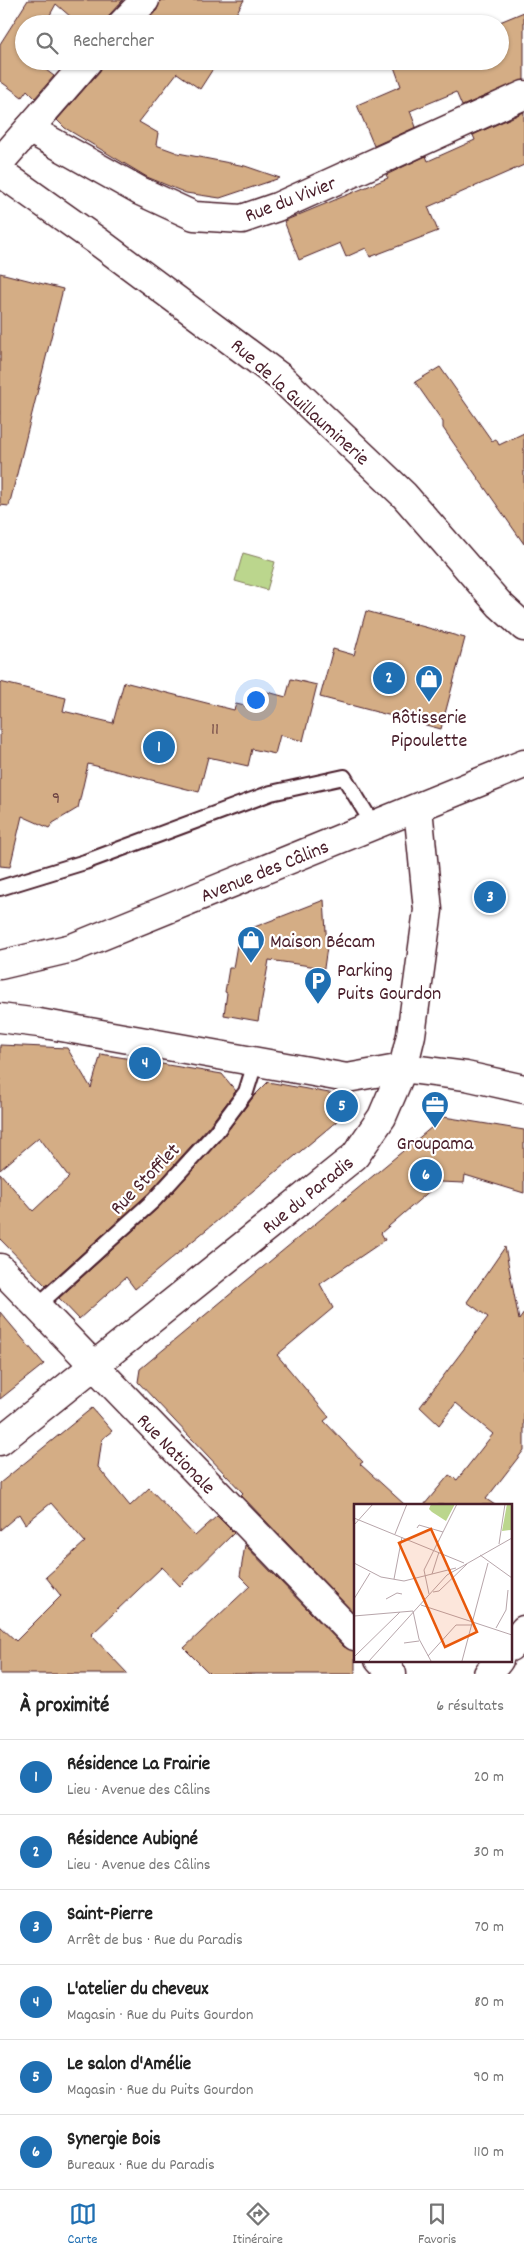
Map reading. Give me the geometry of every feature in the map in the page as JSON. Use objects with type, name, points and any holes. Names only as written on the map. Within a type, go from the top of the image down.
[{"type":"street","points":[[131,15],[145,0]]},
{"type":"street","points":[[0,162],[80,70]]},
{"type":"street","name":"Rue du Vivier","points":[[29,129],[140,191],[194,216],[242,219],[277,207],[524,95]]},
{"type":"street","name":"Rue de la Guillauminerie","points":[[0,172],[130,265],[280,377],[404,495],[500,605],[524,627]]},
{"type":"street","name":"Avenue des Câlins","points":[[0,965],[72,948],[524,764]]},
{"type":"street","name":"Rue du Paradis","points":[[0,1440],[355,1156],[382,1117],[403,1068],[411,1035],[428,910],[418,808]]},
{"type":"street","points":[[0,1018],[256,1060],[347,1078],[403,1068],[466,1076],[524,1089]]},
{"type":"street","name":"Rue Nationale","points":[[0,1268],[354,1635]]},
{"type":"street","points":[[512,1645],[524,1630]]},
{"type":"street","points":[[381,1662],[392,1674]]},
{"type":"street","points":[[488,1674],[497,1662]]},
{"type":"lane","points":[[0,888],[85,862],[271,793],[344,777],[374,826]]},
{"type":"lane","points":[[178,841],[179,827]]},
{"type":"lane","name":"Rue Stofflet","points":[[37,1306],[154,1200],[209,1139],[246,1092],[256,1060]]},
{"type":"green space","points":[[243,553],[275,562],[267,590],[235,581]]},
{"type":"building","points":[[28,0],[123,0],[110,15],[69,15],[56,4],[50,15],[18,15]]},
{"type":"building","points":[[160,0],[244,0],[235,15],[152,15],[157,10]]},
{"type":"building","points":[[524,12],[524,80],[462,106],[456,92],[410,111],[416,127],[374,146],[357,105],[401,86],[395,70],[509,70],[509,18]]},
{"type":"building","points":[[15,20],[15,70],[46,70],[54,76],[35,98],[27,90],[22,97],[0,81],[0,44]]},
{"type":"building","points":[[212,70],[200,89],[177,73],[139,122],[158,133],[156,145],[178,153],[245,166],[280,178],[220,198],[186,193],[147,177],[65,128],[57,120],[100,71]]},
{"type":"building","points":[[524,112],[524,165],[428,207],[438,231],[370,257],[366,248],[346,257],[340,243],[299,260],[284,221],[388,178],[386,175],[426,156],[428,161],[475,140],[473,135]]},
{"type":"building","points":[[0,273],[63,289],[9,506],[0,505]]},
{"type":"building","points":[[440,367],[492,441],[496,439],[499,445],[524,433],[524,544],[443,428],[443,422],[415,382]]},
{"type":"building","points":[[366,611],[465,638],[441,729],[320,697],[333,649],[354,655]]},
{"type":"building","points":[[291,679],[317,685],[303,741],[280,735],[275,754],[252,749],[248,766],[208,757],[199,792],[88,764],[78,808],[53,823],[49,828],[22,816],[10,867],[0,866],[0,682],[66,698],[63,711],[113,723],[124,682],[234,710],[236,704],[259,709],[264,691],[286,697]]},
{"type":"building","name":"Maison Bécam","points":[[324,900],[327,947],[324,968],[269,960],[258,1021],[224,1015],[229,968],[233,968],[239,933]]},
{"type":"building","points":[[0,1045],[67,1048],[91,1088],[101,1054],[222,1074],[236,1091],[209,1126],[148,1194],[46,1286],[0,1239],[0,1173],[33,1211],[69,1177],[39,1137],[0,1170]]},
{"type":"building","points":[[268,1082],[346,1096],[349,1111],[135,1289],[126,1277],[79,1319],[59,1298],[160,1206],[222,1138],[254,1096]]},
{"type":"building","points":[[444,1117],[524,1130],[524,1193],[465,1175],[464,1183],[440,1182],[381,1233],[385,1240],[320,1284],[333,1308],[277,1355],[329,1417],[324,1421],[363,1462],[360,1464],[404,1504],[354,1504],[354,1613],[241,1495],[243,1493],[138,1382],[140,1369]]},
{"type":"building","points":[[505,1247],[519,1320],[524,1313],[524,1450],[486,1499],[494,1504],[425,1504],[449,1475],[457,1480],[493,1434],[456,1403],[439,1425],[420,1407],[488,1317],[467,1302]]},
{"type":"building","points":[[0,1312],[44,1364],[0,1399]]},
{"type":"building","points":[[92,1408],[112,1431],[102,1439],[98,1467],[130,1506],[149,1488],[195,1536],[217,1516],[234,1533],[180,1586],[162,1567],[91,1635],[128,1674],[0,1674],[0,1626],[16,1641],[61,1596],[46,1577],[85,1542],[51,1503],[25,1524],[19,1514],[0,1530],[0,1483]]},
{"type":"building","points":[[245,1545],[344,1647],[354,1651],[355,1674],[210,1674],[184,1648],[250,1586],[240,1576]]},
{"type":"place","name":"Résidence Aubigné","points":[[389,678]]},
{"type":"place","name":"Rôtisserie Pipoulette","points":[[429,703]]},
{"type":"place","name":"Résidence La Frairie","points":[[159,747]]},
{"type":"place","name":"Saint-Pierre","points":[[490,897]]},
{"type":"place","name":"Maison Bécam","points":[[251,964]]},
{"type":"place","name":"Parking Puits Gourdon","points":[[318,1005]]},
{"type":"place","name":"L'atelier du cheveux","points":[[145,1063]]},
{"type":"place","name":"Le salon d'Amélie","points":[[342,1106]]},
{"type":"place","name":"Groupama","points":[[435,1129]]},
{"type":"place","name":"Synergie Bois","points":[[426,1175]]}]
